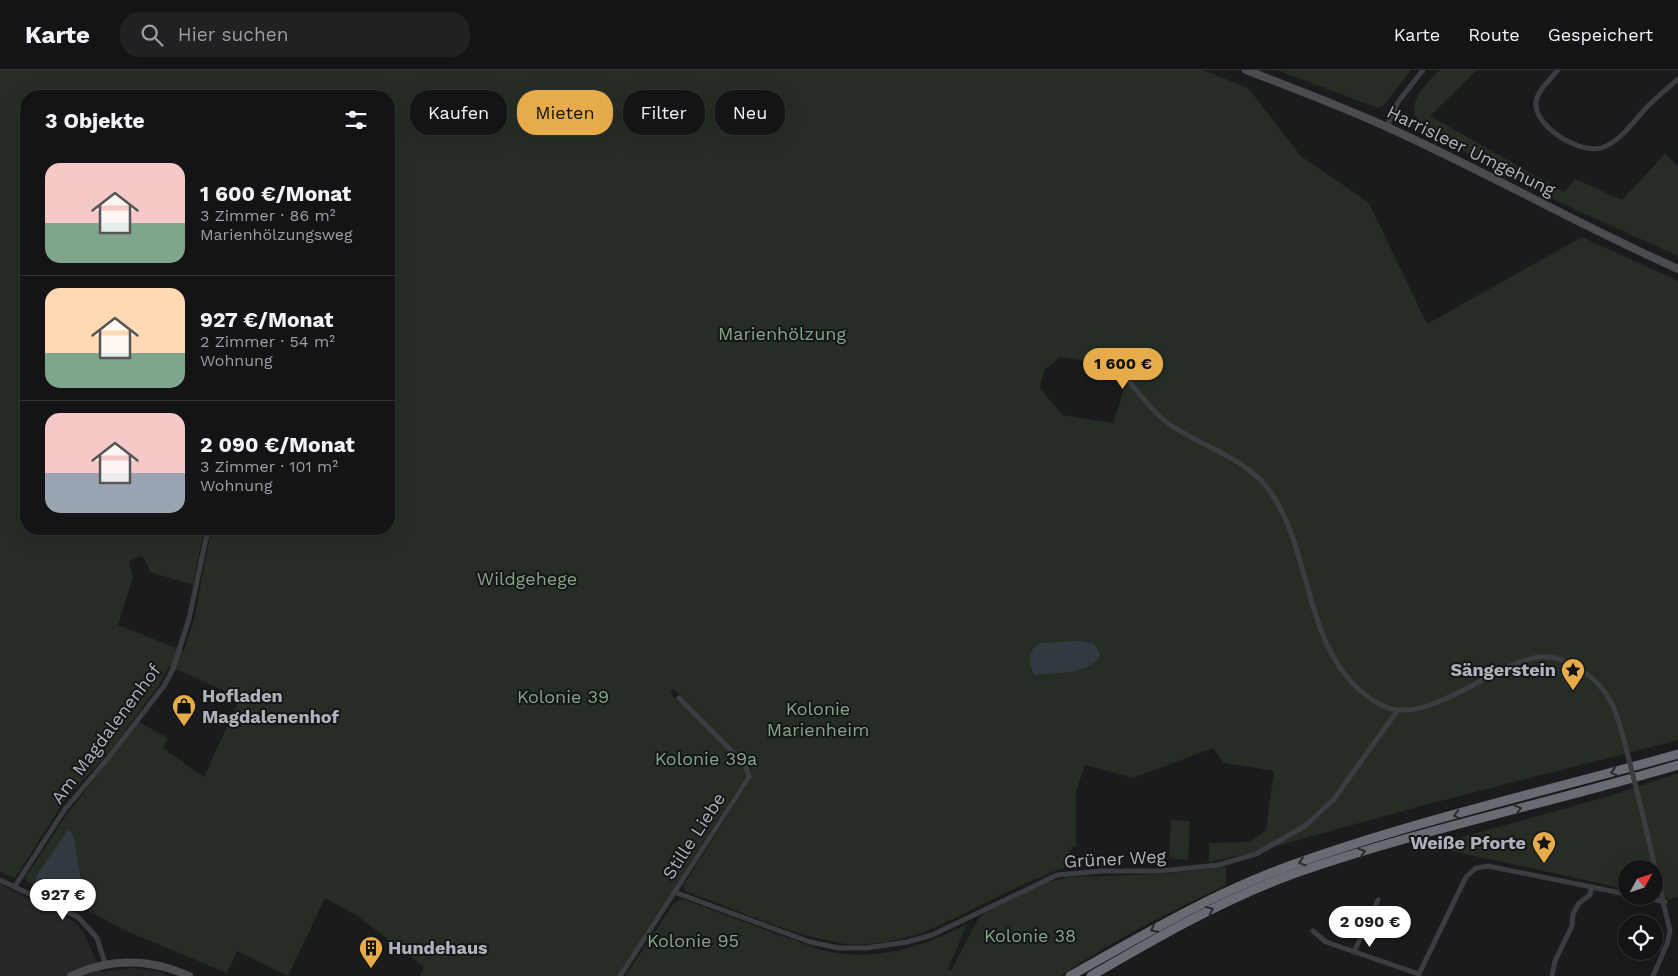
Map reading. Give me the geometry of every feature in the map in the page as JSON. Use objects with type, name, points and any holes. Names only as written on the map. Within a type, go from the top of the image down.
[{"type":"highway","points":[[1070,976],[1197,906],[1288,866],[1384,834],[1678,754]]},
{"type":"highway","points":[[1091,976],[1200,915],[1292,875],[1386,844],[1678,764]]},
{"type":"main road","name":"Harrisleer Umgehung","points":[[1246,70],[1387,127],[1678,269]]},
{"type":"main road","points":[[71,976],[105,963],[128,962],[149,964],[189,976]]},
{"type":"street","points":[[1387,127],[1398,102],[1423,70]]},
{"type":"street","points":[[1558,70],[1540,92],[1536,104],[1538,116],[1548,129],[1575,145],[1590,149],[1602,148],[1616,141],[1678,79]]},
{"type":"street","points":[[1093,360],[1114,365],[1168,423],[1241,464],[1263,483],[1280,508],[1289,528],[1311,600],[1335,660],[1343,673],[1360,692],[1397,711],[1434,703],[1516,664],[1541,657],[1555,658],[1572,664],[1596,680],[1606,692],[1618,718],[1665,902],[1670,931],[1667,944],[1653,976]]},
{"type":"street","name":"Am Magdalenenhof","points":[[15,886],[65,809],[110,757],[164,686],[173,669],[188,620],[207,535]]},
{"type":"street","name":"Stille Liebe","points":[[620,976],[749,777],[745,764],[679,698]]},
{"type":"street","name":"Grüner Weg","points":[[674,892],[810,942],[839,948],[866,948],[907,942],[932,934],[1057,875],[1102,871],[1160,871],[1218,865],[1256,854],[1305,826],[1334,799],[1397,711]]},
{"type":"street","points":[[1313,931],[1326,942],[1418,975],[1466,877],[1476,868],[1488,866],[1618,892]]},
{"type":"street","points":[[0,880],[78,917],[87,924],[97,938],[105,963]]},
{"type":"street","points":[[1552,976],[1554,961],[1572,926],[1573,914],[1579,903],[1590,895],[1592,887]]},
{"type":"street","points":[[1354,952],[1378,900]]},
{"type":"shaded area","points":[[1077,641],[1092,644],[1097,648],[1100,656],[1087,667],[1080,670],[1035,675],[1030,658],[1035,646],[1039,643]]},
{"type":"shaded area","points":[[67,831],[70,831],[73,835],[84,899],[81,902],[36,882],[35,878]]},
{"type":"shaded area","points":[[0,884],[76,923],[84,933],[101,972],[133,968],[157,971],[170,976],[0,976]]},
{"type":"green space","name":"Marienhölzung","points":[[0,70],[1203,70],[1248,88],[1301,156],[1369,203],[1427,324],[1582,237],[1678,281],[1678,740],[1425,805],[1251,853],[1209,862],[1209,843],[1250,842],[1266,830],[1274,771],[1224,763],[1213,748],[1133,778],[1085,765],[1076,791],[1076,847],[1072,847],[1067,867],[1031,881],[919,934],[873,944],[850,944],[821,939],[782,928],[685,891],[683,886],[751,779],[749,764],[674,689],[670,693],[744,766],[746,776],[617,976],[420,976],[424,967],[356,915],[325,898],[288,976],[237,951],[227,973],[124,930],[78,905],[26,881],[26,876],[67,814],[139,722],[168,738],[163,748],[204,777],[240,698],[169,666],[159,685],[111,750],[65,800],[15,878],[0,872]],"holes":[[[1061,357],[1110,365],[1126,383],[1113,423],[1062,415],[1040,388],[1045,369]],[[1089,641],[1085,669],[1034,646],[1039,643]]]},
{"type":"green space","points":[[1277,70],[1411,70],[1384,105],[1378,108]]},
{"type":"green space","points":[[1440,70],[1477,70],[1430,116],[1564,192],[1575,179],[1622,200],[1665,154],[1678,166],[1678,256],[1574,209],[1495,170],[1421,125],[1416,118],[1415,103],[1428,82]]},
{"type":"green space","points":[[1678,773],[1678,897],[1670,899],[1663,897],[1663,860],[1618,860],[1618,887],[1429,846],[1606,797]]},
{"type":"green space","points":[[1171,820],[1190,821],[1188,860],[1169,858]]},
{"type":"green space","points":[[1226,867],[1226,885],[1141,928],[1060,976],[625,976],[674,903],[682,899],[812,947],[846,954],[878,954],[908,948],[967,924],[948,969],[951,971],[978,919],[984,913],[1047,882],[1071,877],[1162,874]]},
{"type":"place","name":"Sängerstein","points":[[1573,691]]},
{"type":"place","name":"Hofladen Magdalenenhof","points":[[184,727]]},
{"type":"place","name":"Weiße Pforte","points":[[1544,864]]},
{"type":"place","name":"Hundehaus","points":[[371,969]]},
{"type":"park label","name":"Wildgehege","points":[[527,579]]},
{"type":"park label","name":"Kolonie 39","points":[[563,697]]},
{"type":"park label","name":"Kolonie Marienheim","points":[[818,719]]},
{"type":"park label","name":"Kolonie 39a","points":[[706,759]]},
{"type":"park label","name":"Kolonie 38","points":[[1030,936]]},
{"type":"park label","name":"Kolonie 95","points":[[693,941]]}]
